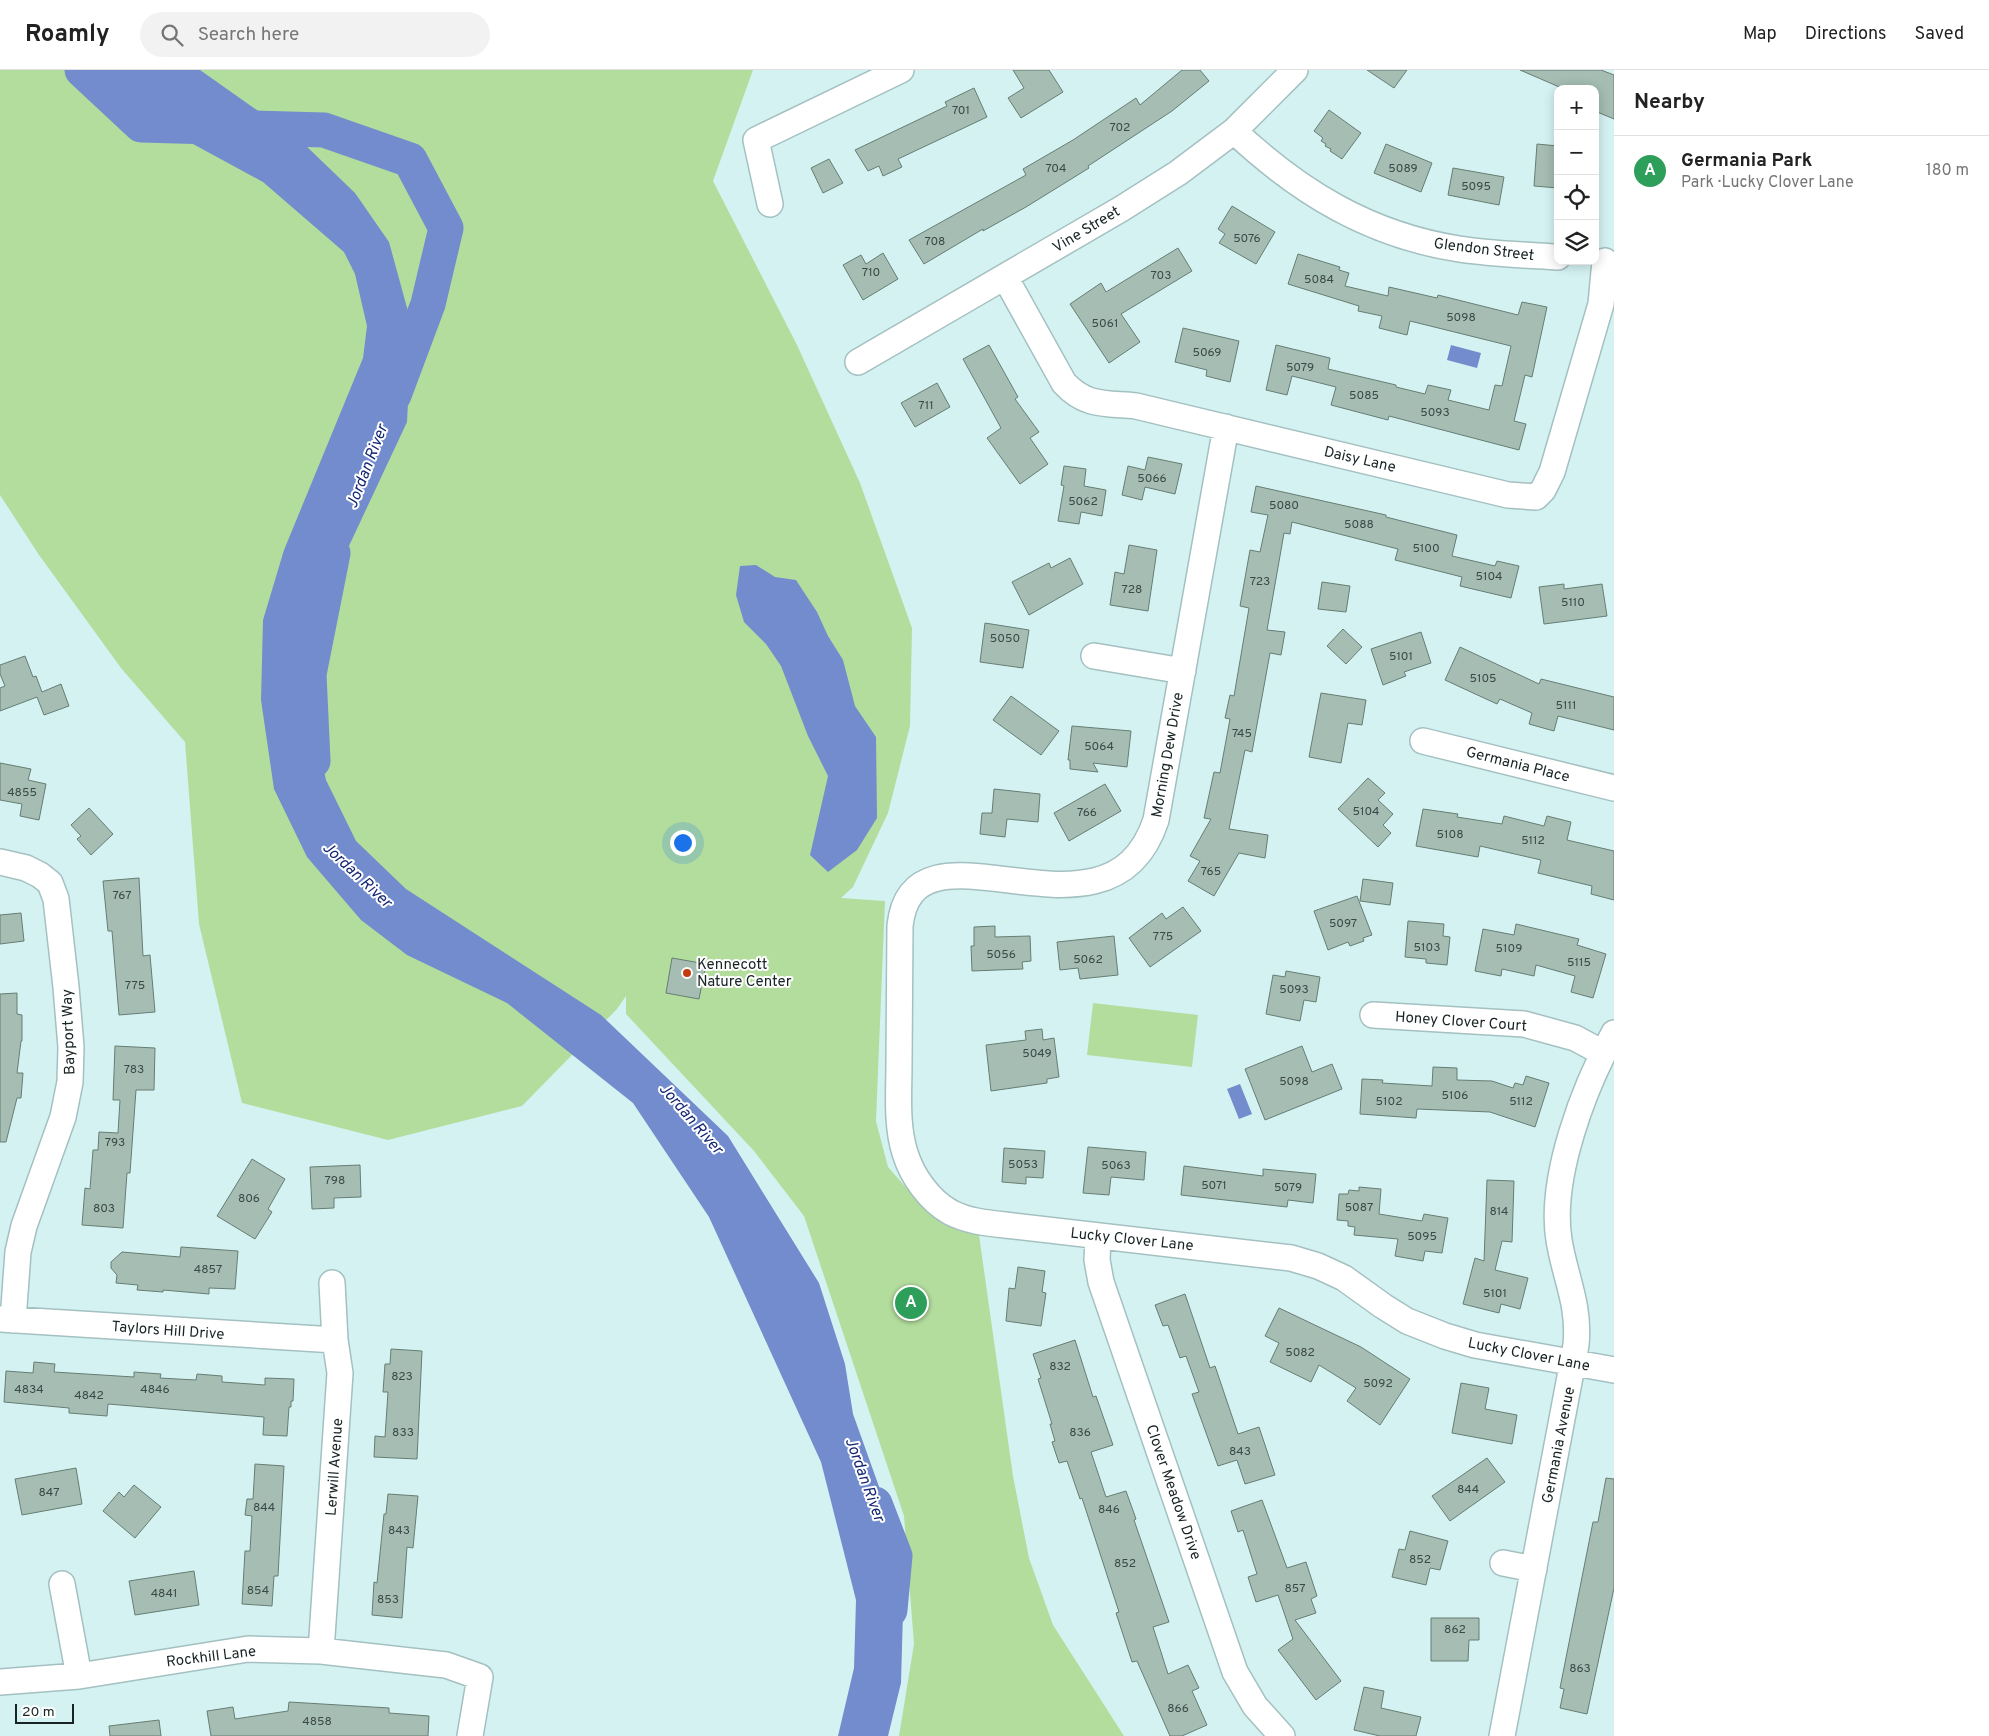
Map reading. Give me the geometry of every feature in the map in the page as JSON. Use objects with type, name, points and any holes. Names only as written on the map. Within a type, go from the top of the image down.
[{"type":"street","points":[[770,204],[756,140],[901,70]]},
{"type":"street","name":"Vine Street","points":[[858,362],[1005,278],[1149,191],[1234,131],[1295,70]]},
{"type":"street","name":"Glendon Street","points":[[1234,131],[1263,158],[1300,186],[1328,204],[1367,222],[1410,237],[1457,248],[1554,257]]},
{"type":"street","name":"Daisy Lane","points":[[1005,278],[1064,383],[1083,399],[1094,402],[1136,406],[1508,495],[1536,497],[1548,482],[1555,463],[1601,304],[1605,261]]},
{"type":"street","name":"Morning Dew Drive","points":[[903,908],[920,885],[941,876],[963,876],[1056,884],[1080,884],[1104,879],[1125,867],[1134,859],[1147,840],[1156,820],[1226,428]]},
{"type":"street","points":[[1094,656],[1183,670]]},
{"type":"street","name":"Germania Place","points":[[1423,741],[1614,788]]},
{"type":"street","name":"Bayport Way","points":[[0,862],[26,868],[40,874],[50,883],[56,899],[71,1047],[70,1082],[63,1117],[24,1226],[7,1319]]},
{"type":"street","name":"Lucky Clover Lane","points":[[903,908],[900,926],[900,1124],[905,1153],[917,1179],[936,1202],[962,1218],[1005,1225],[1257,1253],[1305,1261],[1344,1278],[1396,1314],[1433,1331],[1475,1345],[1614,1370]]},
{"type":"street","name":"Honey Clover Court","points":[[1373,1014],[1536,1026],[1575,1038],[1608,1043]]},
{"type":"street","name":"Germania Avenue","points":[[1508,1734],[1534,1569],[1577,1334],[1576,1312],[1559,1241],[1558,1200],[1575,1123],[1588,1085],[1608,1043]]},
{"type":"street","name":"Clover Meadow Drive","points":[[1098,1236],[1097,1260],[1101,1282],[1235,1672],[1255,1706],[1282,1736]]},
{"type":"street","name":"Lerwill Avenue","points":[[321,1651],[340,1373],[335,1340],[332,1283]]},
{"type":"street","name":"Taylors Hill Drive","points":[[7,1319],[335,1340]]},
{"type":"street","points":[[1503,1562],[1534,1569]]},
{"type":"street","points":[[62,1584],[79,1676]]},
{"type":"street","name":"Rockhill Lane","points":[[0,1682],[79,1676],[248,1649],[321,1651],[446,1665],[480,1677],[470,1736]]},
{"type":"green space","points":[[0,70],[753,70],[713,181],[797,345],[860,483],[912,628],[910,726],[888,813],[853,887],[841,898],[885,901],[876,1121],[888,1167],[917,1200],[938,1219],[955,1229],[979,1235],[1013,1476],[1029,1558],[1053,1625],[1124,1736],[899,1736],[914,1644],[904,1516],[804,1216],[754,1151],[626,1014],[626,996],[617,1009],[522,1106],[388,1140],[242,1103],[199,924],[185,742],[121,668],[39,555],[0,495]]},
{"type":"green space","points":[[1093,1003],[1198,1015],[1192,1067],[1087,1055]]},
{"type":"water","points":[[88,70],[200,70],[302,142],[355,193],[389,242],[412,326],[407,422],[319,610],[310,709],[326,780],[356,841],[406,889],[601,1015],[728,1136],[819,1283],[845,1364],[853,1414],[882,1495],[903,1612],[901,1683],[888,1736],[838,1736],[854,1668],[856,1600],[821,1462],[709,1217],[633,1103],[507,1003],[407,955],[361,920],[307,857],[274,789],[261,700],[263,620],[284,550],[363,358],[367,326],[355,274],[344,252],[263,182],[182,138]]},
{"type":"water","points":[[1451,345],[1481,353],[1477,368],[1447,360]]},
{"type":"water","points":[[756,565],[775,577],[796,580],[817,612],[828,636],[843,660],[855,706],[876,737],[877,818],[857,850],[828,872],[810,855],[828,776],[808,736],[781,666],[766,644],[744,622],[736,595],[740,566]]},
{"type":"water","points":[[1240,1084],[1252,1114],[1239,1119],[1227,1089]]},
{"type":"building","points":[[1013,70],[1049,70],[1063,92],[1021,118],[1008,98],[1024,88]]},
{"type":"building","points":[[1182,70],[1200,70],[1209,81],[1172,111],[1088,166],[1089,168],[1026,207],[983,231],[983,229],[924,264],[909,240],[1026,175],[1023,169],[1073,140],[1136,98],[1140,105]]},
{"type":"building","points":[[1367,70],[1407,70],[1394,88]]},
{"type":"building","points":[[1520,70],[1601,70],[1614,75],[1614,119],[1599,113],[1599,85],[1555,85]]},
{"type":"building","points":[[974,88],[987,117],[898,159],[902,167],[883,176],[879,166],[868,171],[855,150],[947,106],[945,102]]},
{"type":"building","points":[[1329,110],[1361,133],[1342,159],[1325,146],[1326,144],[1321,141],[1323,138],[1314,131]]},
{"type":"building","points":[[1386,144],[1432,163],[1421,192],[1374,173]]},
{"type":"building","points":[[1537,144],[1554,146],[1554,188],[1534,186]]},
{"type":"building","points":[[829,159],[843,183],[823,193],[811,168]]},
{"type":"building","points":[[1453,168],[1504,177],[1499,205],[1448,195]]},
{"type":"building","points":[[1232,206],[1275,232],[1256,264],[1219,243],[1225,234],[1218,229]]},
{"type":"building","points":[[1178,248],[1192,271],[1121,314],[1140,342],[1109,363],[1070,304],[1101,283],[1106,292]]},
{"type":"building","points":[[883,253],[898,279],[863,300],[843,265],[861,255],[866,264]]},
{"type":"building","points":[[1298,254],[1340,267],[1339,270],[1349,273],[1345,286],[1388,296],[1389,287],[1437,298],[1438,295],[1518,315],[1522,302],[1547,307],[1532,377],[1525,375],[1514,421],[1526,424],[1519,450],[1389,416],[1388,420],[1331,405],[1336,387],[1292,376],[1287,395],[1266,390],[1276,345],[1330,358],[1328,369],[1396,385],[1396,387],[1425,394],[1428,385],[1451,390],[1448,400],[1489,410],[1495,385],[1502,386],[1511,346],[1410,321],[1407,335],[1379,328],[1382,316],[1358,311],[1359,306],[1288,284]]},
{"type":"building","points":[[1183,328],[1239,341],[1230,382],[1206,376],[1207,370],[1175,362]]},
{"type":"building","points":[[989,345],[1018,397],[1015,399],[1039,432],[1030,438],[1048,464],[1020,484],[987,438],[1001,428],[963,359]]},
{"type":"building","points":[[937,383],[950,407],[915,427],[901,403]]},
{"type":"building","points":[[1148,457],[1182,464],[1175,494],[1145,487],[1142,500],[1122,495],[1128,466],[1145,470]]},
{"type":"building","points":[[1064,466],[1086,469],[1084,486],[1106,490],[1102,516],[1081,512],[1079,524],[1058,521],[1064,486],[1061,485]]},
{"type":"building","points":[[1256,486],[1386,515],[1386,517],[1457,535],[1452,556],[1495,566],[1497,561],[1519,566],[1511,598],[1460,586],[1462,577],[1395,560],[1398,549],[1292,522],[1290,534],[1284,533],[1267,630],[1285,632],[1281,655],[1270,653],[1252,752],[1245,750],[1229,829],[1268,835],[1265,858],[1239,853],[1214,896],[1188,881],[1200,861],[1190,856],[1211,819],[1204,818],[1214,772],[1220,773],[1230,719],[1225,718],[1230,695],[1234,696],[1249,608],[1240,606],[1250,550],[1260,552],[1268,515],[1251,512]]},
{"type":"building","points":[[1129,545],[1157,550],[1148,611],[1110,605],[1115,572],[1124,574]]},
{"type":"building","points":[[1070,558],[1083,584],[1029,615],[1012,582],[1049,563],[1051,568]]},
{"type":"building","points":[[1322,582],[1350,586],[1346,612],[1318,609]]},
{"type":"building","points":[[1564,584],[1564,589],[1602,584],[1607,616],[1544,624],[1539,587]]},
{"type":"building","points":[[985,623],[1029,630],[1023,668],[980,662]]},
{"type":"building","points":[[1343,629],[1362,647],[1346,664],[1327,646]]},
{"type":"building","points":[[1421,632],[1431,663],[1404,672],[1406,676],[1383,685],[1371,649]]},
{"type":"building","points":[[1460,647],[1539,684],[1541,679],[1614,697],[1614,730],[1558,716],[1554,731],[1529,724],[1532,713],[1500,699],[1497,704],[1445,680]]},
{"type":"building","points":[[25,656],[33,677],[36,676],[42,692],[61,684],[69,706],[44,715],[37,697],[0,711],[0,688],[5,686],[0,674],[0,665]]},
{"type":"building","points":[[1321,693],[1366,700],[1362,725],[1348,723],[1341,763],[1309,757]]},
{"type":"building","points":[[1011,696],[1059,731],[1041,755],[993,720]]},
{"type":"building","points":[[1072,726],[1131,731],[1127,767],[1093,763],[1098,772],[1070,769],[1070,760],[1068,760]]},
{"type":"building","points":[[0,763],[31,769],[28,780],[46,784],[39,820],[20,816],[22,804],[0,800]]},
{"type":"building","points":[[1368,778],[1385,793],[1378,800],[1393,814],[1383,825],[1391,833],[1378,847],[1338,809]]},
{"type":"building","points":[[1105,784],[1121,811],[1069,841],[1054,813]]},
{"type":"building","points":[[994,789],[1040,794],[1038,822],[1007,819],[1005,837],[980,834],[982,813],[992,813]]},
{"type":"building","points":[[89,808],[113,834],[91,855],[77,839],[81,836],[71,825]]},
{"type":"building","points":[[1423,809],[1458,814],[1457,817],[1502,824],[1504,816],[1544,826],[1547,816],[1571,822],[1567,840],[1614,851],[1614,900],[1591,894],[1592,886],[1538,873],[1541,860],[1480,846],[1478,857],[1416,846]]},
{"type":"building","points":[[139,878],[143,956],[150,955],[155,1012],[119,1015],[112,931],[108,931],[103,881]]},
{"type":"building","points":[[1363,879],[1393,883],[1390,905],[1360,901]]},
{"type":"building","points":[[1357,896],[1372,935],[1363,938],[1364,941],[1350,946],[1348,942],[1328,950],[1314,911]]},
{"type":"building","points":[[1183,907],[1201,931],[1150,967],[1129,938],[1162,913],[1166,919]]},
{"type":"building","points":[[21,913],[24,941],[0,944],[0,915]]},
{"type":"building","points":[[1408,921],[1444,924],[1443,936],[1450,937],[1447,965],[1426,963],[1426,959],[1405,957]]},
{"type":"building","points":[[1516,924],[1579,939],[1577,945],[1606,954],[1593,998],[1571,992],[1575,976],[1536,965],[1534,976],[1502,969],[1501,976],[1475,971],[1483,929],[1514,935]]},
{"type":"building","points":[[995,926],[995,937],[1030,936],[1031,961],[1022,962],[1023,969],[972,971],[971,946],[974,946],[974,927]]},
{"type":"building","points":[[1114,936],[1118,975],[1080,979],[1078,968],[1060,970],[1057,942]]},
{"type":"building","name":"Kennecott Nature Center","points":[[672,958],[706,964],[699,999],[666,993]]},
{"type":"building","points":[[1286,971],[1320,977],[1316,1002],[1304,1000],[1300,1021],[1266,1014],[1273,975],[1285,977]]},
{"type":"building","points":[[17,993],[17,1014],[22,1015],[22,1041],[17,1073],[23,1073],[21,1098],[17,1098],[6,1142],[0,1142],[0,994]]},
{"type":"building","points":[[1042,1029],[1043,1040],[1054,1038],[1059,1077],[1047,1079],[1047,1083],[991,1091],[986,1045],[1026,1040],[1025,1031]]},
{"type":"building","points":[[115,1046],[155,1048],[154,1090],[136,1090],[130,1173],[127,1173],[123,1228],[82,1225],[85,1188],[90,1189],[93,1150],[98,1150],[99,1132],[118,1133],[120,1100],[113,1100]]},
{"type":"building","points":[[1302,1046],[1312,1072],[1332,1064],[1342,1089],[1265,1120],[1245,1069]]},
{"type":"building","points":[[1433,1067],[1457,1068],[1457,1080],[1492,1081],[1513,1088],[1515,1083],[1523,1085],[1526,1076],[1549,1083],[1535,1127],[1490,1112],[1417,1109],[1416,1118],[1360,1114],[1362,1079],[1383,1080],[1382,1083],[1432,1086]]},
{"type":"building","points":[[1088,1147],[1146,1152],[1144,1180],[1111,1177],[1109,1195],[1083,1193]]},
{"type":"building","points":[[1004,1148],[1045,1151],[1043,1178],[1026,1177],[1026,1184],[1002,1182]]},
{"type":"building","points":[[252,1159],[285,1179],[268,1209],[272,1212],[255,1239],[217,1216]]},
{"type":"building","points":[[360,1165],[361,1197],[334,1198],[334,1208],[312,1209],[310,1167]]},
{"type":"building","points":[[1184,1166],[1263,1176],[1263,1169],[1316,1174],[1313,1203],[1288,1200],[1287,1207],[1181,1195]]},
{"type":"building","points":[[1487,1180],[1514,1181],[1512,1242],[1502,1241],[1495,1270],[1528,1278],[1520,1309],[1501,1304],[1499,1313],[1463,1304],[1475,1258],[1484,1261]]},
{"type":"building","points":[[1359,1187],[1381,1189],[1379,1214],[1422,1221],[1424,1214],[1448,1218],[1442,1253],[1425,1251],[1423,1261],[1395,1256],[1398,1239],[1354,1235],[1355,1227],[1348,1226],[1348,1221],[1337,1220],[1339,1194],[1348,1194],[1349,1190],[1359,1191]]},
{"type":"building","points":[[181,1247],[238,1251],[235,1289],[209,1288],[209,1294],[163,1290],[163,1292],[137,1290],[138,1285],[116,1283],[117,1275],[111,1268],[111,1262],[122,1252],[180,1257]]},
{"type":"building","points":[[1018,1267],[1045,1271],[1042,1292],[1046,1293],[1041,1326],[1006,1321],[1009,1288],[1015,1289]]},
{"type":"building","points":[[1185,1294],[1210,1368],[1215,1366],[1238,1434],[1259,1427],[1275,1475],[1245,1484],[1237,1460],[1218,1466],[1192,1394],[1199,1392],[1186,1356],[1180,1358],[1168,1325],[1163,1326],[1155,1305]]},
{"type":"building","points":[[1279,1308],[1361,1347],[1410,1379],[1380,1425],[1347,1401],[1356,1388],[1319,1365],[1311,1382],[1270,1362],[1279,1343],[1265,1336]]},
{"type":"building","points":[[1075,1340],[1093,1397],[1096,1396],[1113,1445],[1091,1452],[1106,1497],[1126,1491],[1169,1622],[1153,1627],[1168,1674],[1188,1665],[1199,1688],[1192,1691],[1207,1725],[1182,1736],[1170,1736],[1137,1661],[1132,1662],[1116,1613],[1119,1612],[1082,1498],[1080,1499],[1067,1461],[1059,1463],[1052,1442],[1055,1441],[1050,1424],[1052,1424],[1038,1379],[1041,1378],[1033,1354]]},
{"type":"building","points":[[391,1349],[422,1351],[417,1459],[374,1457],[375,1436],[385,1437],[388,1392],[383,1392],[385,1364],[390,1364]]},
{"type":"building","points":[[34,1362],[55,1364],[54,1372],[134,1377],[134,1372],[161,1374],[160,1378],[196,1380],[197,1374],[222,1376],[222,1382],[265,1385],[265,1378],[294,1379],[293,1401],[291,1401],[291,1407],[289,1407],[287,1436],[263,1435],[264,1417],[108,1404],[107,1416],[69,1413],[69,1408],[4,1402],[6,1371],[33,1373]]},
{"type":"building","points":[[1461,1383],[1489,1388],[1485,1409],[1517,1415],[1512,1444],[1452,1433]]},
{"type":"building","points":[[1487,1458],[1505,1482],[1450,1521],[1432,1496]]},
{"type":"building","points":[[255,1464],[284,1466],[278,1576],[274,1576],[272,1606],[242,1604],[245,1551],[250,1551],[252,1516],[245,1515],[247,1499],[253,1499]]},
{"type":"building","points":[[76,1468],[82,1504],[22,1515],[15,1479]]},
{"type":"building","points":[[1606,1478],[1614,1479],[1614,1588],[1587,1714],[1560,1708],[1564,1689],[1560,1688],[1593,1522],[1598,1522]]},
{"type":"building","points":[[134,1485],[161,1507],[135,1538],[103,1511],[119,1492],[124,1497]]},
{"type":"building","points":[[388,1494],[418,1496],[413,1548],[407,1547],[402,1618],[372,1615],[374,1582],[377,1583],[384,1514],[386,1514]]},
{"type":"building","points":[[1262,1500],[1287,1568],[1306,1562],[1317,1596],[1311,1599],[1316,1613],[1295,1620],[1341,1681],[1316,1700],[1278,1650],[1293,1639],[1278,1595],[1256,1602],[1248,1577],[1257,1574],[1243,1530],[1238,1532],[1231,1511]]},
{"type":"building","points":[[1410,1531],[1448,1541],[1440,1570],[1430,1568],[1426,1585],[1392,1577],[1399,1549],[1405,1550]]},
{"type":"building","points":[[194,1571],[199,1605],[135,1615],[129,1581]]},
{"type":"building","points":[[1431,1618],[1479,1618],[1479,1640],[1469,1640],[1468,1661],[1431,1661]]},
{"type":"building","points":[[1364,1687],[1384,1691],[1381,1708],[1421,1717],[1416,1736],[1380,1736],[1354,1730]]},
{"type":"building","points":[[289,1702],[389,1708],[389,1713],[429,1716],[428,1736],[211,1736],[207,1711],[233,1707],[235,1719],[288,1711]]},
{"type":"building","points":[[159,1720],[161,1736],[110,1736],[109,1726]]},
{"type":"waterway","name":"Jordan River","points":[[82,70],[141,125],[324,130],[410,160],[446,228],[428,304],[394,395]]},
{"type":"waterway","name":"Jordan River","points":[[313,761],[309,674],[333,553]]},
{"type":"waterway","name":"Jordan River","points":[[875,1504],[895,1556],[890,1610]]},
{"type":"place","name":"Kennecott Nature Center","points":[[687,973]]},
{"type":"place","name":"Germania Park","points":[[911,1303]]}]
